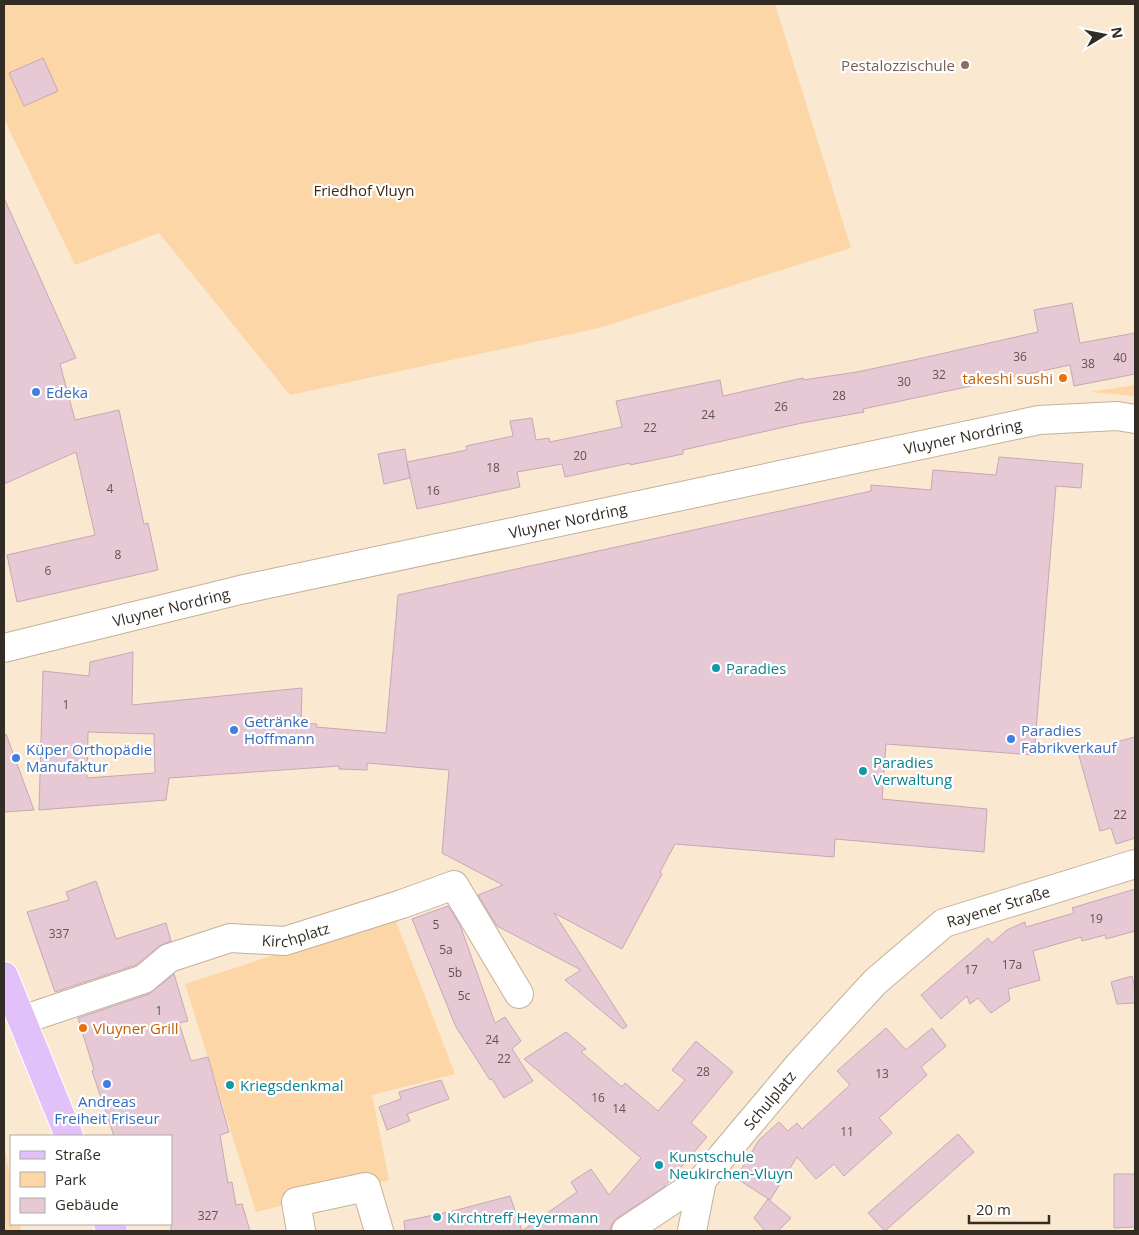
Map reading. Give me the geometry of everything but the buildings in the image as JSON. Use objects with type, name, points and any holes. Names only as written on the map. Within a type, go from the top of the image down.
[{"type":"main road","points":[[4,976],[69,1135]]},
{"type":"street","name":"Vluyner Nordring","points":[[4,648],[240,590],[1039,420],[1117,416],[1135,419]]},
{"type":"street","name":"Rayener Straße","points":[[798,1066],[875,982],[944,923],[1135,864]]},
{"type":"street","name":"Kirchplatz","points":[[23,1022],[36,1015],[144,979],[169,958],[230,938],[285,941],[402,904],[454,885],[519,994]]},
{"type":"street","name":"Schulplatz","points":[[626,1231],[702,1180],[798,1066]]},
{"type":"street","name":"Schulplatz","points":[[692,1231],[702,1180]]},
{"type":"street","points":[[301,1231],[296,1202],[366,1187],[379,1231]]},
{"type":"green space","name":"Friedhof Vluyn","points":[[4,4],[775,4],[851,248],[599,328],[290,395],[159,233],[75,265],[4,119]]},
{"type":"green space","points":[[1135,385],[1135,396],[1090,392]]},
{"type":"green space","points":[[394,916],[455,1074],[372,1095],[389,1180],[256,1212],[185,984]]},
{"type":"green space","points":[[4,1145],[10,1177],[10,1225],[20,1225],[21,1231],[4,1231]]},
{"type":"place","name":"Pestalozzischule","points":[[965,65]]},
{"type":"place","name":"takeshi sushi","points":[[1063,378]]},
{"type":"place","name":"Edeka","points":[[36,392]]},
{"type":"place","name":"Paradies","points":[[716,668]]},
{"type":"place","name":"Getränke Hoffmann","points":[[234,730]]},
{"type":"place","name":"Paradies Fabrikverkauf","points":[[1011,739]]},
{"type":"place","name":"Küper Orthopädie Manufaktur","points":[[16,758]]},
{"type":"place","name":"Paradies Verwaltung","points":[[863,771]]},
{"type":"place","name":"Vluyner Grill","points":[[83,1028]]},
{"type":"place","name":"Andreas Freiheit Friseur","points":[[107,1084]]},
{"type":"place","name":"Kriegsdenkmal","points":[[230,1085]]},
{"type":"place","name":"Kunstschule Neukirchen-Vluyn","points":[[659,1165]]},
{"type":"place","name":"Kirchtreff Heyermann","points":[[437,1217]]}]
